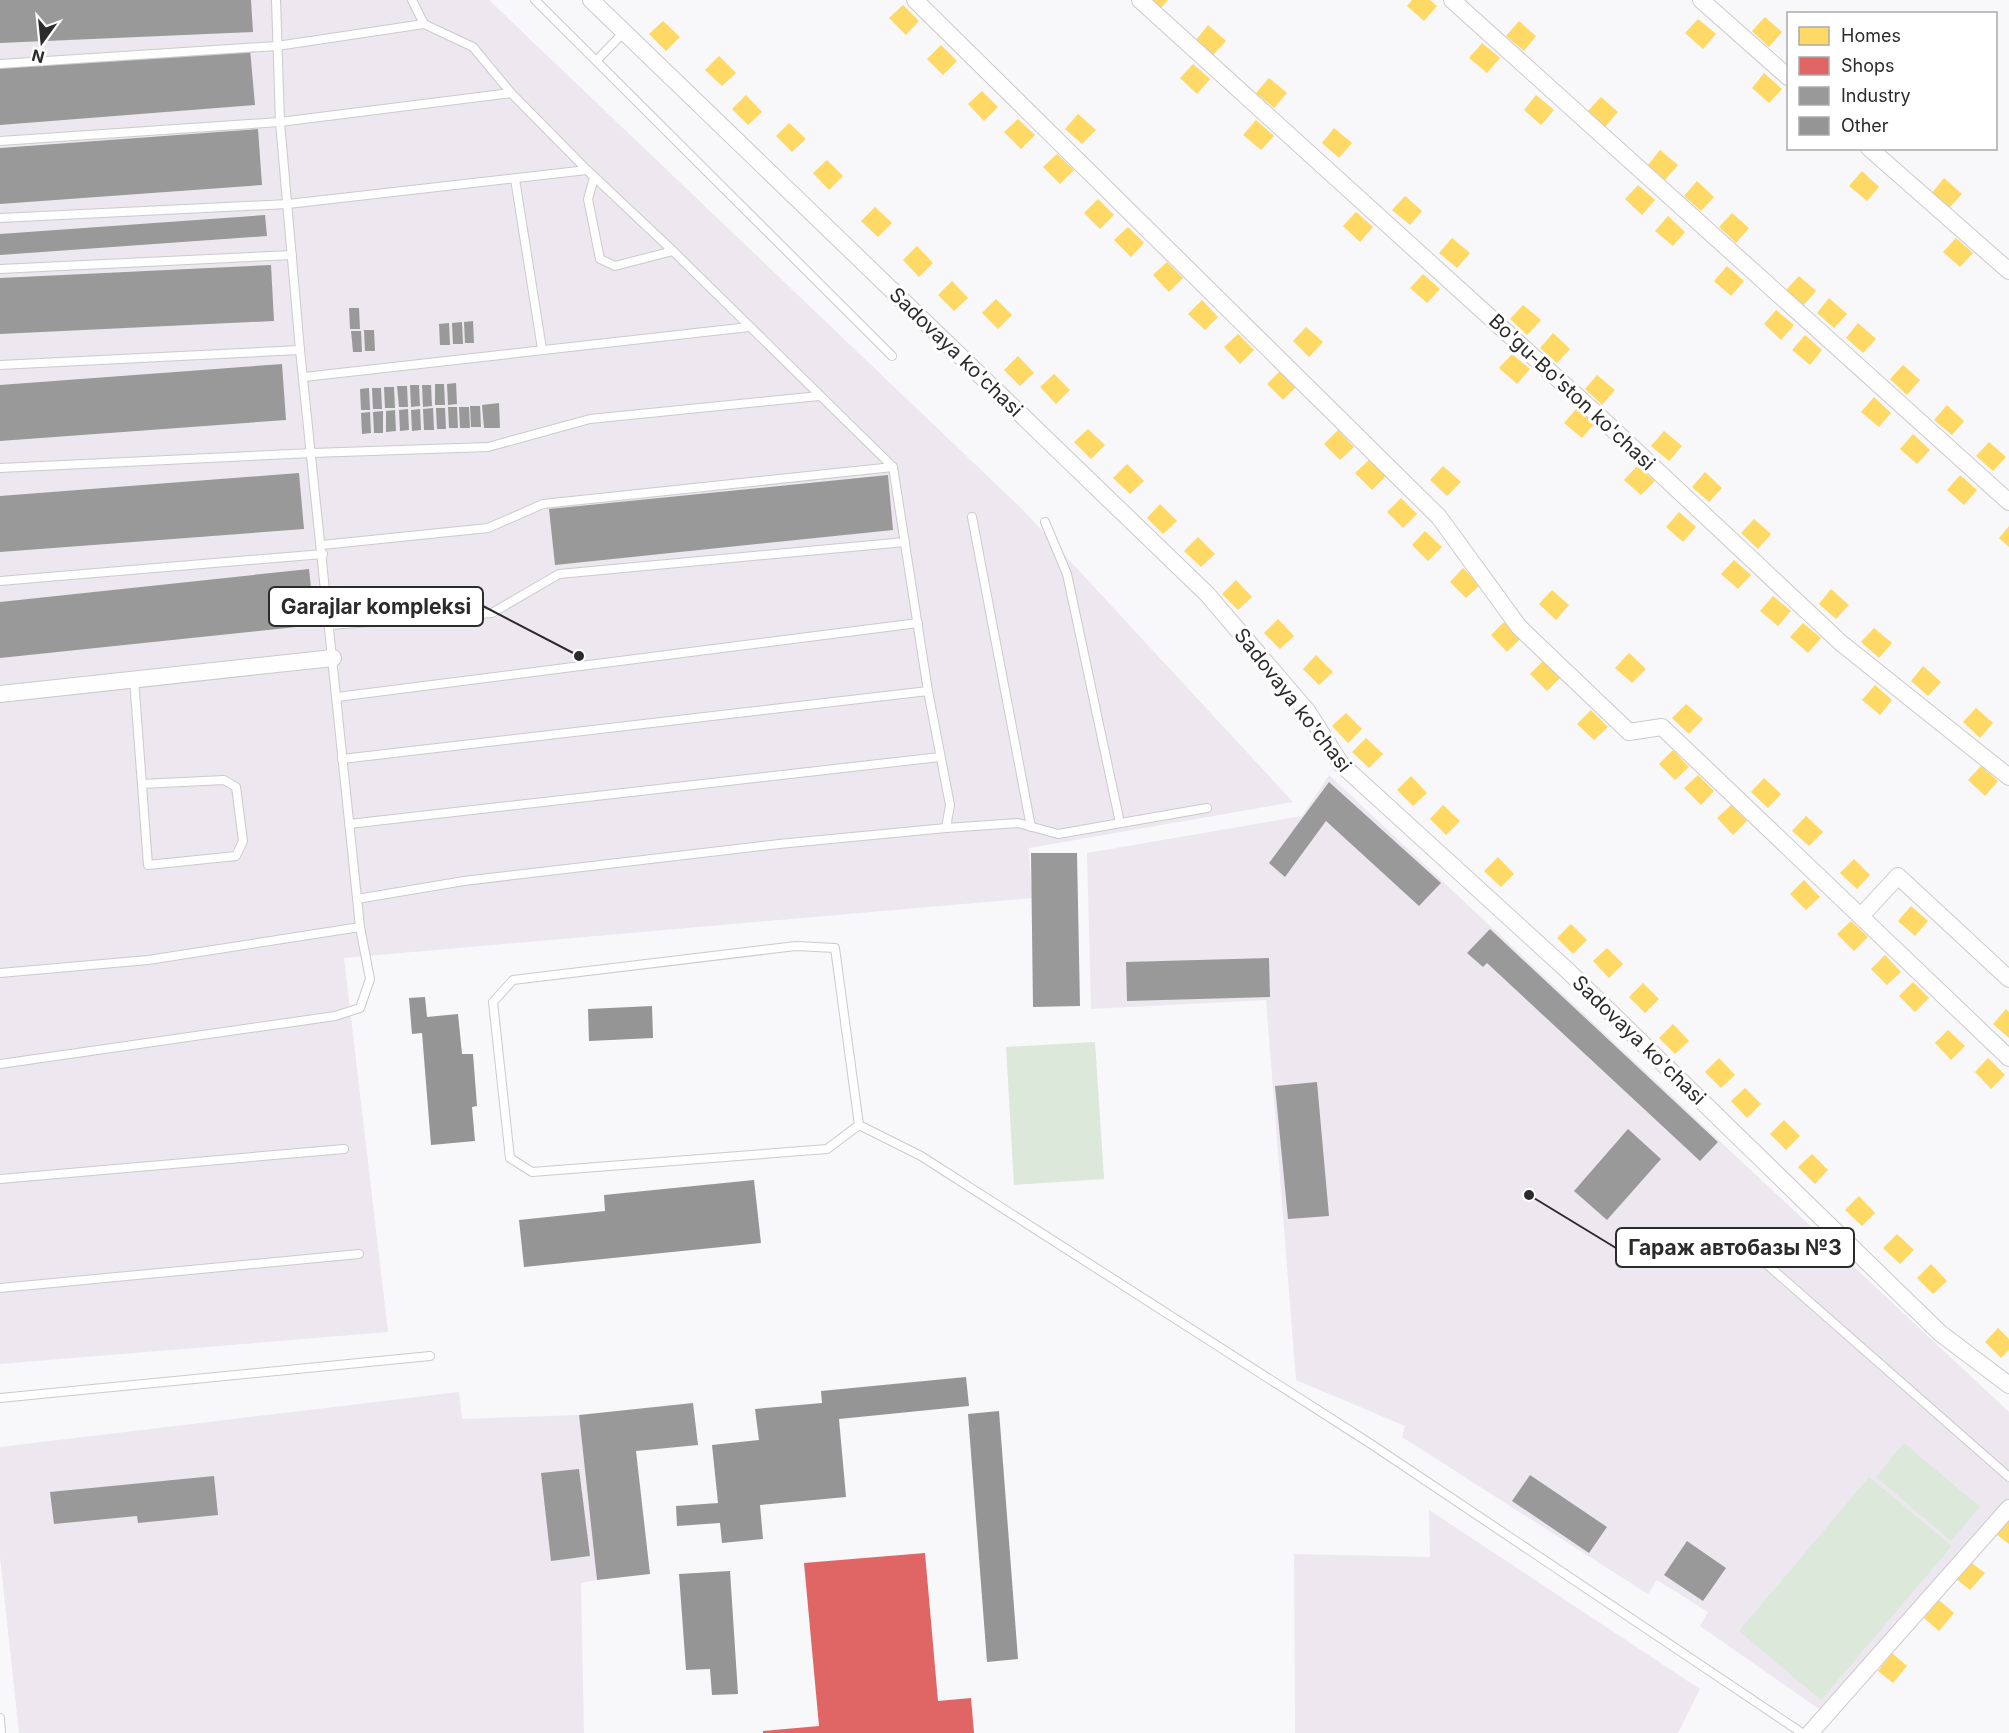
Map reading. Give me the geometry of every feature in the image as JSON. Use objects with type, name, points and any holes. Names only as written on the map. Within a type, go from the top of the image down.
[{"type":"street","name":"Sadovaya ko'chasi","points":[[591,0],[1207,594],[1308,712],[1341,764],[1567,970],[1940,1333],[2009,1385]]},
{"type":"street","points":[[915,0],[1438,517],[1519,627],[1629,732],[1662,727],[2009,1058]]},
{"type":"street","name":"Bo'gu-Bo'ston ko'chasi","points":[[1140,0],[1601,418],[1841,643],[2009,777]]},
{"type":"street","points":[[1452,0],[2009,502]]},
{"type":"street","points":[[1701,0],[1787,76]]},
{"type":"street","points":[[1871,150],[2009,272]]},
{"type":"street","points":[[0,694],[333,658]]},
{"type":"street","points":[[1861,916],[1898,876],[2009,979]]},
{"type":"street","points":[[1810,1733],[2009,1508]]},
{"type":"lane","points":[[0,1064],[335,1016],[360,1008],[370,979],[360,927],[300,350],[280,122],[276,0]]},
{"type":"lane","points":[[412,0],[424,24]]},
{"type":"lane","points":[[535,0],[892,356]]},
{"type":"lane","points":[[0,64],[277,46],[424,24],[473,47],[511,93],[594,178],[673,251],[893,467],[928,691],[950,806],[946,828]]},
{"type":"lane","points":[[597,60],[625,32]]},
{"type":"lane","points":[[0,141],[280,122],[511,93]]},
{"type":"lane","points":[[0,218],[288,204],[587,170]]},
{"type":"lane","points":[[594,178],[588,199],[600,259],[615,266],[673,251]]},
{"type":"lane","points":[[514,179],[542,349]]},
{"type":"lane","points":[[0,269],[292,255]]},
{"type":"lane","points":[[303,377],[749,327]]},
{"type":"lane","points":[[0,365],[300,350]]},
{"type":"lane","points":[[0,468],[488,447],[590,418],[819,396]]},
{"type":"lane","points":[[0,580],[322,549],[488,528],[543,504],[893,467]]},
{"type":"lane","points":[[972,517],[1031,826]]},
{"type":"lane","points":[[1045,522],[1067,574],[1120,824]]},
{"type":"lane","points":[[330,625],[492,613],[559,574],[905,542]]},
{"type":"lane","points":[[337,697],[918,623]]},
{"type":"lane","points":[[134,679],[148,865],[236,856],[243,841],[236,787],[224,780],[142,784]]},
{"type":"lane","points":[[342,759],[928,691]]},
{"type":"lane","points":[[349,824],[940,757]]},
{"type":"lane","points":[[357,899],[464,881],[779,844],[946,828],[1018,823],[1058,834],[1207,808]]},
{"type":"lane","points":[[0,973],[148,960],[360,927]]},
{"type":"lane","points":[[796,946],[835,948],[859,1125],[827,1149],[532,1172],[510,1158],[493,1002],[513,980],[796,946]]},
{"type":"lane","points":[[859,1125],[921,1156],[1361,1437],[1802,1733]]},
{"type":"lane","points":[[0,1179],[344,1149]]},
{"type":"lane","points":[[1754,1253],[2009,1477]]},
{"type":"lane","points":[[0,1288],[359,1254]]},
{"type":"lane","points":[[0,1398],[430,1356]]},
{"type":"lane","points":[[0,1718],[1,1733]]},
{"type":"shaded area","points":[[0,0],[489,0],[1022,509],[1293,802],[1029,848],[1032,898],[344,958],[388,1332],[0,1364]]},
{"type":"shaded area","points":[[1329,775],[2009,1412],[2009,1500],[1819,1709],[1700,1626],[1708,1612],[1657,1580],[1648,1594],[1402,1437],[1405,1426],[1296,1380],[1266,1000],[1091,1009],[1087,853],[1302,816]]},
{"type":"shaded area","points":[[459,1392],[462,1419],[579,1415],[597,1580],[581,1583],[584,1733],[19,1733],[0,1557],[0,1447]]},
{"type":"shaded area","points":[[1429,1510],[1700,1689],[1678,1733],[1295,1733],[1294,1554],[1430,1557]]},
{"type":"green space","points":[[1095,1042],[1104,1179],[1014,1185],[1006,1047]]},
{"type":"green space","points":[[1904,1443],[1980,1507],[1951,1541],[1876,1477]]},
{"type":"green space","points":[[1869,1477],[1952,1546],[1821,1700],[1739,1631]]},
{"type":"building: Homes","points":[[1150,0],[1168,0],[1160,9]]},
{"type":"building: Homes","points":[[1412,0],[1430,0],[1437,6],[1424,21],[1407,6]]},
{"type":"building: Homes","points":[[903,5],[919,21],[906,35],[889,18]]},
{"type":"building: Homes","points":[[1765,17],[1782,32],[1769,47],[1752,31]]},
{"type":"building: Homes","points":[[1698,19],[1716,34],[1703,49],[1685,33]]},
{"type":"building: Homes","points":[[663,21],[680,37],[666,51],[649,34]]},
{"type":"building: Homes","points":[[1519,21],[1536,36],[1524,51],[1506,36]]},
{"type":"building: Homes","points":[[1208,25],[1226,41],[1213,55],[1196,40]]},
{"type":"building: Homes","points":[[1482,43],[1500,58],[1487,73],[1469,58]]},
{"type":"building: Homes","points":[[941,45],[957,61],[943,75],[927,59]]},
{"type":"building: Homes","points":[[719,56],[736,73],[722,86],[705,70]]},
{"type":"building: Homes","points":[[1193,64],[1210,79],[1197,94],[1180,78]]},
{"type":"building: Homes","points":[[1764,73],[1782,89],[1769,103],[1752,88]]},
{"type":"building: Homes","points":[[1269,78],[1287,93],[1274,108],[1256,93]]},
{"type":"building: Homes","points":[[982,91],[998,107],[984,121],[968,104]]},
{"type":"building: Homes","points":[[746,95],[762,112],[748,125],[732,109]]},
{"type":"building: Homes","points":[[1536,95],[1554,110],[1541,125],[1524,110]]},
{"type":"building: Homes","points":[[1601,97],[1618,112],[1605,127],[1588,111]]},
{"type":"building: Homes","points":[[1078,114],[1096,130],[1082,144],[1065,129]]},
{"type":"building: Homes","points":[[1018,119],[1035,135],[1021,149],[1004,132]]},
{"type":"building: Homes","points":[[1256,120],[1274,136],[1261,150],[1243,135]]},
{"type":"building: Homes","points":[[789,123],[806,139],[792,152],[776,136]]},
{"type":"building: Homes","points":[[1334,128],[1352,143],[1339,158],[1322,143]]},
{"type":"building: Homes","points":[[1660,150],[1678,165],[1665,180],[1648,165]]},
{"type":"building: Homes","points":[[1057,154],[1074,170],[1060,184],[1043,167]]},
{"type":"building: Homes","points":[[827,160],[843,176],[829,190],[813,173]]},
{"type":"building: Homes","points":[[1862,171],[1879,187],[1867,201],[1849,186]]},
{"type":"building: Homes","points":[[1944,178],[1962,194],[1949,208],[1932,193]]},
{"type":"building: Homes","points":[[1697,181],[1714,197],[1701,211],[1684,196]]},
{"type":"building: Homes","points":[[1638,185],[1655,200],[1642,215],[1625,199]]},
{"type":"building: Homes","points":[[1405,196],[1422,211],[1410,225],[1392,210]]},
{"type":"building: Homes","points":[[1098,199],[1114,215],[1100,229],[1084,213]]},
{"type":"building: Homes","points":[[875,207],[892,223],[878,237],[861,221]]},
{"type":"building: Homes","points":[[1356,212],[1373,227],[1360,242],[1343,226]]},
{"type":"building: Homes","points":[[1732,213],[1749,228],[1736,243],[1719,227]]},
{"type":"building: Homes","points":[[1668,216],[1685,232],[1673,246],[1655,231]]},
{"type":"building: Homes","points":[[1128,227],[1144,243],[1131,257],[1114,240]]},
{"type":"building: Homes","points":[[1452,238],[1470,253],[1457,268],[1439,253]]},
{"type":"building: Homes","points":[[1956,238],[1973,253],[1960,267],[1943,252]]},
{"type":"building: Homes","points":[[917,246],[933,263],[919,277],[903,260]]},
{"type":"building: Homes","points":[[1167,262],[1183,278],[1169,292],[1153,275]]},
{"type":"building: Homes","points":[[1727,266],[1744,281],[1731,296],[1714,281]]},
{"type":"building: Homes","points":[[1423,274],[1440,289],[1427,303],[1410,288]]},
{"type":"building: Homes","points":[[1799,276],[1816,291],[1803,306],[1786,290]]},
{"type":"building: Homes","points":[[952,281],[968,298],[954,311],[938,295]]},
{"type":"building: Homes","points":[[1829,298],[1847,314],[1834,328],[1817,313]]},
{"type":"building: Homes","points":[[996,299],[1012,315],[998,329],[982,313]]},
{"type":"building: Homes","points":[[1202,300],[1218,317],[1205,330],[1188,314]]},
{"type":"building: Homes","points":[[1523,305],[1541,320],[1527,335],[1510,319]]},
{"type":"building: Homes","points":[[1776,310],[1794,325],[1781,340],[1764,324]]},
{"type":"building: Homes","points":[[1858,323],[1876,339],[1863,353],[1846,338]]},
{"type":"building: Homes","points":[[1306,327],[1323,342],[1309,357],[1293,341]]},
{"type":"building: Homes","points":[[1553,333],[1570,349],[1557,363],[1540,348]]},
{"type":"building: Homes","points":[[1238,334],[1254,350],[1240,364],[1224,347]]},
{"type":"building: Homes","points":[[1805,335],[1822,350],[1810,365],[1792,350]]},
{"type":"building: Homes","points":[[1512,354],[1530,369],[1517,384],[1499,368]]},
{"type":"building: Homes","points":[[1018,356],[1034,373],[1020,386],[1004,370]]},
{"type":"building: Homes","points":[[1903,365],[1920,380],[1907,395],[1890,379]]},
{"type":"building: Homes","points":[[1281,370],[1297,386],[1283,400],[1267,384]]},
{"type":"building: Homes","points":[[1054,374],[1070,390],[1056,404],[1040,387]]},
{"type":"building: Homes","points":[[1597,375],[1615,390],[1602,405],[1585,389]]},
{"type":"building: Homes","points":[[1874,397],[1891,413],[1879,427],[1861,412]]},
{"type":"building: Homes","points":[[1947,405],[1964,421],[1952,435],[1934,420]]},
{"type":"building: Homes","points":[[1577,408],[1595,423],[1582,438],[1564,423]]},
{"type":"building: Homes","points":[[1088,429],[1105,445],[1091,459],[1074,442]]},
{"type":"building: Homes","points":[[1338,430],[1354,447],[1340,460],[1324,444]]},
{"type":"building: Homes","points":[[1664,431],[1682,446],[1669,461],[1651,446]]},
{"type":"building: Homes","points":[[1913,434],[1930,450],[1917,464],[1900,449]]},
{"type":"building: Homes","points":[[1989,442],[2006,457],[1993,471],[1976,456]]},
{"type":"building: Homes","points":[[1369,460],[1386,476],[1372,490],[1355,473]]},
{"type":"building: Homes","points":[[1127,464],[1144,481],[1130,494],[1113,478]]},
{"type":"building: Homes","points":[[1443,466],[1461,482],[1447,496],[1430,480]]},
{"type":"building: Homes","points":[[1637,466],[1655,481],[1641,495],[1624,480]]},
{"type":"building: Homes","points":[[1705,472],[1722,488],[1709,502],[1692,487]]},
{"type":"building: Homes","points":[[1960,475],[1977,490],[1964,505],[1947,490]]},
{"type":"building: Homes","points":[[1401,498],[1417,514],[1403,528],[1387,512]]},
{"type":"building: Homes","points":[[1160,504],[1177,521],[1163,534],[1147,518]]},
{"type":"building: Homes","points":[[1679,512],[1696,527],[1683,542],[1666,527]]},
{"type":"building: Homes","points":[[1754,519],[1771,534],[1758,549],[1741,533]]},
{"type":"building: Homes","points":[[2009,526],[2009,547],[1999,538]]},
{"type":"building: Homes","points":[[1425,531],[1442,547],[1428,561],[1412,545]]},
{"type":"building: Homes","points":[[1198,537],[1215,554],[1201,567],[1184,551]]},
{"type":"building: Homes","points":[[1734,560],[1751,575],[1738,589],[1721,574]]},
{"type":"building: Homes","points":[[1463,568],[1480,585],[1466,598],[1450,582]]},
{"type":"building: Homes","points":[[1236,580],[1252,597],[1238,610],[1222,594]]},
{"type":"building: Homes","points":[[1831,589],[1849,605],[1836,619],[1819,604]]},
{"type":"building: Homes","points":[[1552,590],[1569,605],[1556,620],[1539,604]]},
{"type":"building: Homes","points":[[1773,596],[1791,611],[1778,626],[1760,611]]},
{"type":"building: Homes","points":[[1278,619],[1294,636],[1280,649],[1264,633]]},
{"type":"building: Homes","points":[[1504,622],[1521,638],[1507,652],[1491,635]]},
{"type":"building: Homes","points":[[1803,623],[1821,638],[1808,653],[1790,637]]},
{"type":"building: Homes","points":[[1874,628],[1892,643],[1879,658],[1861,642]]},
{"type":"building: Homes","points":[[1629,653],[1646,669],[1632,683],[1615,668]]},
{"type":"building: Homes","points":[[1316,655],[1333,672],[1319,685],[1303,669]]},
{"type":"building: Homes","points":[[1544,660],[1561,677],[1547,691],[1530,674]]},
{"type":"building: Homes","points":[[1923,666],[1941,682],[1928,696],[1911,681]]},
{"type":"building: Homes","points":[[1875,685],[1892,700],[1880,715],[1862,700]]},
{"type":"building: Homes","points":[[1686,704],[1703,719],[1689,734],[1672,718]]},
{"type":"building: Homes","points":[[1976,708],[1993,723],[1980,738],[1963,722]]},
{"type":"building: Homes","points":[[1591,710],[1608,727],[1594,740],[1577,724]]},
{"type":"building: Homes","points":[[1346,713],[1362,729],[1348,743],[1332,726]]},
{"type":"building: Homes","points":[[1366,738],[1383,754],[1369,768],[1352,752]]},
{"type":"building: Homes","points":[[1673,750],[1689,767],[1675,780],[1659,764]]},
{"type":"building: Homes","points":[[1981,766],[1998,781],[1985,796],[1968,780]]},
{"type":"building: Homes","points":[[1698,775],[1714,791],[1701,805],[1684,788]]},
{"type":"building: Homes","points":[[1411,776],[1427,793],[1413,806],[1397,790]]},
{"type":"building: Homes","points":[[1764,778],[1781,794],[1768,808],[1751,792]]},
{"type":"building: Homes","points":[[1443,805],[1460,821],[1446,835],[1430,819]]},
{"type":"building: Homes","points":[[1731,805],[1747,821],[1733,835],[1717,818]]},
{"type":"building: Homes","points":[[1806,816],[1823,832],[1809,846],[1792,831]]},
{"type":"building: Homes","points":[[1498,857],[1514,874],[1501,887],[1484,871]]},
{"type":"building: Homes","points":[[1854,859],[1870,875],[1857,889],[1840,873]]},
{"type":"building: Homes","points":[[1804,880],[1820,897],[1806,910],[1790,894]]},
{"type":"building: Homes","points":[[1911,906],[1928,921],[1915,936],[1898,921]]},
{"type":"building: Homes","points":[[1851,921],[1868,937],[1854,951],[1837,934]]},
{"type":"building: Homes","points":[[1571,924],[1587,940],[1573,954],[1557,938]]},
{"type":"building: Homes","points":[[1607,948],[1623,964],[1609,978],[1593,961]]},
{"type":"building: Homes","points":[[1885,955],[1901,972],[1887,985],[1871,969]]},
{"type":"building: Homes","points":[[1913,982],[1929,998],[1915,1012],[1899,996]]},
{"type":"building: Homes","points":[[1643,983],[1659,999],[1645,1013],[1629,997]]},
{"type":"building: Homes","points":[[2006,1009],[2009,1012],[2009,1038],[1993,1024]]},
{"type":"building: Homes","points":[[1673,1024],[1689,1041],[1675,1054],[1659,1038]]},
{"type":"building: Homes","points":[[1948,1030],[1965,1046],[1951,1060],[1935,1043]]},
{"type":"building: Homes","points":[[1719,1058],[1735,1075],[1721,1088],[1705,1072]]},
{"type":"building: Homes","points":[[1988,1058],[2005,1075],[1991,1089],[1975,1072]]},
{"type":"building: Homes","points":[[1745,1088],[1761,1104],[1747,1118],[1731,1101]]},
{"type":"building: Homes","points":[[1784,1120],[1800,1136],[1786,1150],[1770,1134]]},
{"type":"building: Homes","points":[[1812,1154],[1828,1170],[1815,1184],[1798,1167]]},
{"type":"building: Homes","points":[[1859,1196],[1875,1213],[1862,1226],[1845,1210]]},
{"type":"building: Homes","points":[[1897,1234],[1914,1250],[1900,1264],[1883,1248]]},
{"type":"building: Homes","points":[[1931,1264],[1947,1281],[1933,1294],[1917,1278]]},
{"type":"building: Homes","points":[[1998,1328],[2009,1339],[2009,1350],[2001,1358],[1985,1342]]},
{"type":"building: Homes","points":[[2009,1520],[2009,1544],[1997,1535]]},
{"type":"building: Homes","points":[[1969,1561],[1985,1573],[1970,1590],[1955,1578]]},
{"type":"building: Homes","points":[[1939,1600],[1954,1613],[1939,1631],[1924,1618]]},
{"type":"building: Homes","points":[[1892,1653],[1907,1666],[1893,1683],[1878,1671]]},
{"type":"building: Shops","points":[[925,1553],[938,1701],[971,1698],[974,1733],[763,1733],[763,1731],[819,1726],[804,1563]]},
{"type":"building: Industry","points":[[0,0],[251,0],[253,32],[0,43]]},
{"type":"building: Industry","points":[[250,49],[255,105],[0,125],[0,68]]},
{"type":"building: Industry","points":[[258,129],[262,185],[0,204],[0,148]]},
{"type":"building: Industry","points":[[265,215],[267,236],[0,255],[0,234]]},
{"type":"building: Industry","points":[[271,265],[274,321],[0,334],[0,278]]},
{"type":"building: Industry","points":[[349,308],[359,308],[360,329],[350,329]]},
{"type":"building: Industry","points":[[473,321],[474,343],[465,343],[464,322]]},
{"type":"building: Industry","points":[[462,322],[463,344],[453,344],[452,323]]},
{"type":"building: Industry","points":[[449,323],[450,345],[440,345],[439,324]]},
{"type":"building: Industry","points":[[364,330],[374,330],[375,351],[365,351]]},
{"type":"building: Industry","points":[[351,331],[361,331],[362,352],[353,352]]},
{"type":"building: Industry","points":[[282,364],[286,420],[0,441],[0,385]]},
{"type":"building: Industry","points":[[456,383],[457,404],[448,405],[447,384]]},
{"type":"building: Industry","points":[[435,384],[444,384],[445,405],[435,405]]},
{"type":"building: Industry","points":[[410,385],[419,385],[420,406],[411,407]]},
{"type":"building: Industry","points":[[422,385],[431,385],[432,406],[423,407]]},
{"type":"building: Industry","points":[[397,386],[407,386],[408,407],[399,407]]},
{"type":"building: Industry","points":[[384,387],[394,387],[395,408],[385,408]]},
{"type":"building: Industry","points":[[369,388],[370,410],[361,410],[360,389]]},
{"type":"building: Industry","points":[[372,388],[381,388],[382,409],[373,409]]},
{"type":"building: Industry","points":[[499,403],[500,428],[484,428],[482,405]]},
{"type":"building: Industry","points":[[470,406],[480,406],[481,427],[471,427]]},
{"type":"building: Industry","points":[[448,407],[457,407],[458,428],[449,428]]},
{"type":"building: Industry","points":[[459,407],[469,407],[470,428],[460,428]]},
{"type":"building: Industry","points":[[433,408],[434,430],[424,430],[423,409]]},
{"type":"building: Industry","points":[[436,408],[445,408],[446,429],[437,429]]},
{"type":"building: Industry","points":[[408,409],[409,430],[400,431],[399,410]]},
{"type":"building: Industry","points":[[420,409],[421,430],[412,431],[411,410]]},
{"type":"building: Industry","points":[[395,410],[396,431],[386,432],[386,411]]},
{"type":"building: Industry","points":[[383,411],[383,433],[374,433],[373,412]]},
{"type":"building: Industry","points":[[370,412],[371,433],[362,434],[361,413]]},
{"type":"building: Industry","points":[[299,473],[304,529],[0,552],[0,496]]},
{"type":"building: Industry","points":[[888,475],[893,530],[555,565],[549,509]]},
{"type":"building: Industry","points":[[309,569],[315,625],[0,658],[0,602]]},
{"type":"building: Industry","points":[[1329,782],[1441,883],[1419,906],[1326,821],[1285,877],[1269,863]]},
{"type":"building: Industry","points":[[1031,853],[1077,853],[1080,1006],[1033,1007]]},
{"type":"building: Industry","points":[[1490,929],[1718,1142],[1700,1161],[1487,963],[1483,967],[1467,953]]},
{"type":"building: Industry","points":[[1269,958],[1270,997],[1127,1001],[1126,962]]},
{"type":"building: Industry","points":[[1317,1082],[1329,1216],[1288,1219],[1275,1086]]},
{"type":"building: Industry","points":[[1628,1129],[1661,1159],[1607,1220],[1574,1191]]},
{"type":"building: Industry","points":[[693,1403],[698,1445],[636,1451],[650,1574],[597,1580],[579,1415]]},
{"type":"building: Industry","points":[[579,1469],[590,1556],[551,1561],[541,1473]]},
{"type":"building: Industry","points":[[1530,1475],[1607,1527],[1589,1553],[1512,1501]]},
{"type":"building: Industry","points":[[214,1476],[218,1515],[138,1523],[137,1516],[54,1524],[50,1492]]},
{"type":"building: Industry","points":[[1687,1541],[1726,1568],[1703,1601],[1664,1575]]},
{"type":"building: Other","points":[[425,997],[427,1017],[458,1014],[462,1054],[473,1054],[477,1106],[472,1107],[475,1141],[431,1145],[422,1033],[412,1034],[409,998]]},
{"type":"building: Other","points":[[652,1006],[653,1038],[589,1041],[588,1009]]},
{"type":"building: Other","points":[[754,1180],[761,1243],[524,1267],[519,1220],[605,1211],[604,1195]]},
{"type":"building: Other","points":[[966,1377],[969,1406],[839,1419],[846,1497],[760,1505],[763,1539],[722,1543],[720,1523],[677,1526],[676,1506],[718,1503],[712,1445],[759,1440],[755,1409],[822,1403],[821,1391]]},
{"type":"building: Other","points":[[999,1411],[1018,1659],[987,1662],[968,1414]]},
{"type":"building: Other","points":[[730,1571],[738,1694],[712,1695],[710,1669],[686,1670],[679,1574]]},
{"type":"place","name":"Garajlar kompleksi","points":[[579,656]]},
{"type":"place","name":"Гараж автобазы №3","points":[[1529,1195]]}]
